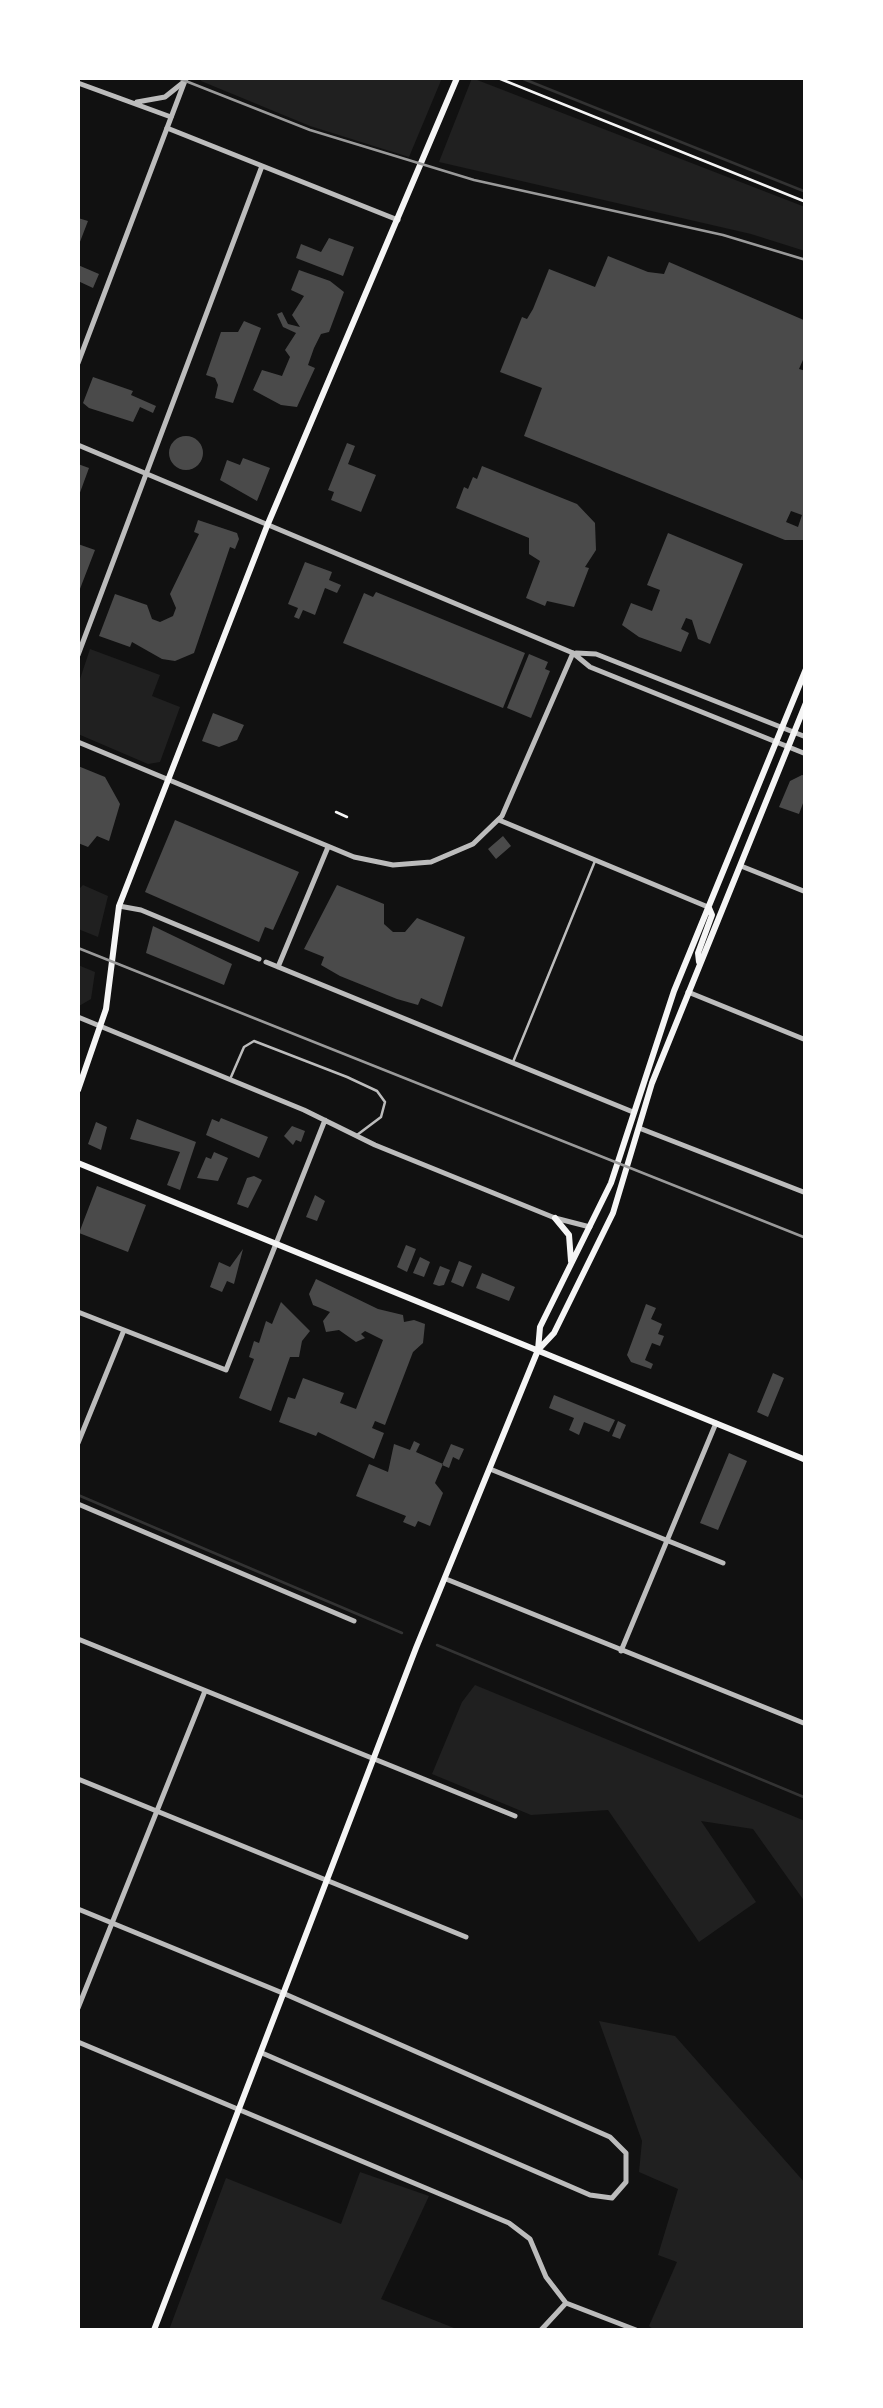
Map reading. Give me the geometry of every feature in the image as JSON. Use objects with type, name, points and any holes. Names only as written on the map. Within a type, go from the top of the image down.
[{"type":"main road","points":[[78,1090],[101,1027],[118,906],[267,526],[457,78]]},
{"type":"main road","points":[[154,2330],[374,1758],[538,1350],[540,1325],[611,1183],[708,907],[806,669]]},
{"type":"main road","points":[[538,1350],[554,1333],[603,1234],[688,992],[806,703]]},
{"type":"main road","points":[[699,965],[698,953],[712,915],[708,907]]},
{"type":"main road","points":[[78,1163],[806,1460]]},
{"type":"main road","points":[[554,1218],[569,1235],[571,1264]]},
{"type":"street","points":[[134,102],[165,97],[186,79]]},
{"type":"street","points":[[78,364],[186,79]]},
{"type":"street","points":[[78,83],[171,116]]},
{"type":"street","points":[[167,128],[398,220]]},
{"type":"street","points":[[78,655],[262,166]]},
{"type":"street","points":[[78,445],[573,654],[590,667],[806,754]]},
{"type":"street","points":[[573,654],[596,654],[806,736]]},
{"type":"street","points":[[78,742],[328,848],[370,862],[418,865],[473,844],[499,820],[573,654]]},
{"type":"street","points":[[499,820],[708,907]]},
{"type":"street","points":[[278,967],[328,848]]},
{"type":"street","points":[[741,866],[806,892]]},
{"type":"street","points":[[118,906],[141,910],[633,1112]]},
{"type":"street","points":[[688,992],[806,1040]]},
{"type":"street","points":[[78,1017],[554,1218],[590,1227]]},
{"type":"street","points":[[78,1312],[226,1370],[325,1120]]},
{"type":"street","points":[[639,1128],[806,1194]]},
{"type":"street","points":[[78,1443],[124,1330]]},
{"type":"street","points":[[621,1652],[716,1423]]},
{"type":"street","points":[[490,1469],[723,1563]]},
{"type":"street","points":[[78,1504],[354,1621]]},
{"type":"street","points":[[446,1579],[806,1724]]},
{"type":"street","points":[[78,1639],[514,1816]]},
{"type":"street","points":[[78,2008],[206,1691]]},
{"type":"street","points":[[78,1779],[466,1937]]},
{"type":"street","points":[[78,1909],[285,1994],[600,2132],[622,2147],[629,2164],[624,2187],[612,2198],[590,2195],[262,2052]]},
{"type":"street","points":[[78,2042],[240,2107],[523,2230],[546,2277],[566,2303],[636,2330]]},
{"type":"street","points":[[541,2330],[566,2303]]},
{"type":"lane","points":[[512,1064],[595,860]]},
{"type":"lane","points":[[230,1080],[244,1047],[254,1042],[346,1077],[377,1091],[385,1102],[380,1117],[356,1136]]},
{"type":"path","points":[[498,78],[806,202]]},
{"type":"path","points":[[336,812],[347,817]]},
{"type":"shaded area","points":[[442,78],[409,157],[310,126],[201,81]]},
{"type":"shaded area","points":[[472,78],[805,207],[805,251],[751,234],[439,162]]},
{"type":"shaded area","points":[[90,649],[160,675],[152,696],[180,707],[160,762],[148,764],[78,734],[78,685]]},
{"type":"shaded area","points":[[83,885],[108,896],[98,937],[78,929],[78,890]]},
{"type":"shaded area","points":[[78,965],[95,972],[91,999],[79,1006]]},
{"type":"shaded area","points":[[475,1685],[805,1821],[805,1902],[753,1829],[701,1821],[756,1902],[699,1942],[608,1810],[531,1815],[432,1774],[462,1702]]},
{"type":"shaded area","points":[[599,2021],[675,2036],[805,2183],[805,2330],[654,2330],[649,2326],[677,2262],[658,2255],[678,2189],[639,2172],[642,2141]]},
{"type":"shaded area","points":[[360,2172],[429,2196],[381,2299],[459,2330],[169,2330],[226,2178],[341,2224]]},
{"type":"building","points":[[78,218],[88,221],[78,247]]},
{"type":"building","points":[[329,238],[354,247],[343,276],[296,258],[301,244],[321,252]]},
{"type":"building","points":[[608,256],[664,274],[669,262],[806,321],[806,353],[799,369],[806,371],[806,540],[785,540],[524,436],[542,388],[500,372],[522,317],[527,319],[533,309],[549,269],[595,287]],"holes":[[[791,511],[802,515],[798,527],[786,522]]]},
{"type":"building","points":[[78,265],[99,274],[93,288],[78,281]]},
{"type":"building","points":[[299,270],[330,281],[344,292],[329,332],[321,334],[314,348],[308,365],[315,368],[297,407],[281,405],[253,390],[262,370],[282,376],[290,357],[285,350],[296,333],[283,327],[277,314],[282,312],[288,324],[300,327],[292,315],[304,296],[291,290]]},
{"type":"building","points":[[244,321],[261,328],[233,403],[215,398],[218,385],[215,378],[206,375],[221,332],[238,332]]},
{"type":"building","points":[[93,377],[133,391],[131,395],[156,406],[153,413],[140,407],[133,422],[89,408],[83,403]]},
{"type":"building","points":[[186,436],[198,441],[203,453],[198,465],[186,470],[174,465],[169,453],[174,441]]},
{"type":"building","points":[[347,443],[355,446],[348,464],[376,475],[361,512],[331,500],[334,492],[328,490]]},
{"type":"building","points":[[243,458],[270,468],[257,501],[220,480],[227,460],[240,465]]},
{"type":"building","points":[[78,464],[89,468],[78,498]]},
{"type":"building","points":[[482,466],[577,504],[595,523],[596,550],[585,567],[589,568],[574,607],[547,601],[545,606],[526,598],[540,561],[529,554],[529,538],[456,508],[464,487],[468,489],[473,477],[477,479]]},
{"type":"building","points":[[198,520],[237,533],[239,539],[235,549],[230,547],[194,653],[175,661],[162,659],[132,642],[130,647],[99,636],[115,594],[147,605],[152,619],[160,622],[173,616],[176,608],[170,594],[199,534],[194,532]]},
{"type":"building","points":[[668,533],[743,564],[710,644],[698,639],[692,620],[686,618],[681,629],[689,633],[681,652],[639,637],[622,625],[631,603],[652,611],[660,590],[647,585]]},
{"type":"building","points":[[78,544],[95,550],[78,594]]},
{"type":"building","points":[[305,562],[332,572],[329,580],[341,585],[337,593],[325,588],[315,615],[303,610],[299,619],[294,617],[298,608],[288,604]]},
{"type":"building","points":[[376,592],[525,653],[503,708],[343,643],[364,593],[373,597]]},
{"type":"building","points":[[529,654],[548,662],[545,669],[550,671],[531,718],[507,708]]},
{"type":"building","points":[[213,713],[244,725],[237,740],[219,747],[202,741]]},
{"type":"building","points":[[78,766],[105,777],[120,804],[109,841],[97,836],[88,847],[78,843]]},
{"type":"building","points":[[806,776],[806,795],[799,814],[779,807],[790,781]]},
{"type":"building","points":[[175,820],[299,872],[273,930],[265,927],[259,942],[145,892]]},
{"type":"building","points":[[503,836],[511,846],[496,859],[488,849]]},
{"type":"building","points":[[337,885],[384,904],[384,924],[393,932],[405,932],[417,918],[465,937],[442,1007],[421,998],[418,1005],[397,999],[340,976],[321,965],[324,957],[304,949]]},
{"type":"building","points":[[153,926],[232,964],[224,985],[146,953]]},
{"type":"building","points":[[221,1118],[268,1137],[259,1158],[206,1135],[212,1119],[219,1122]]},
{"type":"building","points":[[137,1119],[196,1142],[180,1190],[167,1185],[180,1152],[130,1139]]},
{"type":"building","points":[[96,1122],[107,1127],[101,1150],[88,1144]]},
{"type":"building","points":[[292,1126],[305,1131],[301,1142],[296,1140],[293,1145],[284,1136]]},
{"type":"building","points":[[214,1152],[228,1158],[218,1181],[197,1178],[206,1157],[211,1159]]},
{"type":"building","points":[[247,1178],[262,1180],[248,1208],[237,1204]]},
{"type":"building","points":[[97,1186],[146,1205],[128,1252],[79,1233]]},
{"type":"building","points":[[315,1195],[325,1201],[317,1221],[306,1217]]},
{"type":"building","points":[[406,1245],[416,1249],[407,1272],[397,1267]]},
{"type":"building","points":[[243,1249],[234,1284],[227,1281],[222,1292],[210,1287],[219,1262],[230,1267]]},
{"type":"building","points":[[420,1257],[430,1262],[424,1277],[413,1273]]},
{"type":"building","points":[[459,1261],[472,1266],[463,1287],[451,1282]]},
{"type":"building","points":[[440,1266],[450,1270],[444,1285],[439,1286],[433,1284]]},
{"type":"building","points":[[482,1273],[515,1287],[509,1301],[476,1288]]},
{"type":"building","points":[[316,1279],[378,1309],[403,1315],[404,1322],[425,1324],[423,1343],[413,1352],[385,1425],[375,1421],[372,1428],[384,1433],[374,1459],[318,1432],[316,1436],[279,1422],[288,1397],[295,1399],[303,1378],[344,1393],[340,1403],[356,1409],[383,1340],[365,1331],[361,1334],[365,1338],[356,1342],[339,1330],[326,1332],[323,1321],[330,1312],[313,1305],[309,1294]]},
{"type":"building","points":[[281,1302],[310,1331],[302,1341],[299,1357],[290,1357],[271,1411],[239,1398],[254,1359],[249,1357],[254,1341],[259,1343],[266,1321],[272,1324]]},
{"type":"building","points":[[646,1304],[656,1308],[651,1319],[662,1324],[658,1334],[664,1336],[660,1346],[652,1343],[645,1360],[653,1364],[651,1369],[631,1362],[627,1355]]},
{"type":"building","points":[[773,1373],[784,1378],[768,1417],[757,1412]]},
{"type":"building","points":[[554,1395],[615,1420],[609,1432],[584,1422],[579,1435],[569,1430],[574,1418],[549,1408]]},
{"type":"building","points":[[618,1421],[626,1425],[620,1439],[612,1436]]},
{"type":"building","points":[[414,1441],[420,1444],[416,1452],[443,1464],[435,1483],[443,1493],[430,1526],[418,1521],[415,1527],[403,1522],[406,1516],[356,1496],[369,1464],[388,1472],[394,1444],[410,1450]]},
{"type":"building","points":[[451,1444],[464,1449],[459,1460],[453,1457],[449,1468],[442,1465]]},
{"type":"building","points":[[729,1453],[747,1461],[718,1530],[700,1523]]},
{"type":"waterway","points":[[521,78],[806,192]]},
{"type":"waterway","points":[[78,1495],[402,1633]]},
{"type":"waterway","points":[[437,1645],[806,1798]]},
{"type":"railway","points":[[178,78],[310,130],[474,180],[723,235],[806,260]]},
{"type":"railway","points":[[78,948],[806,1238]]}]
